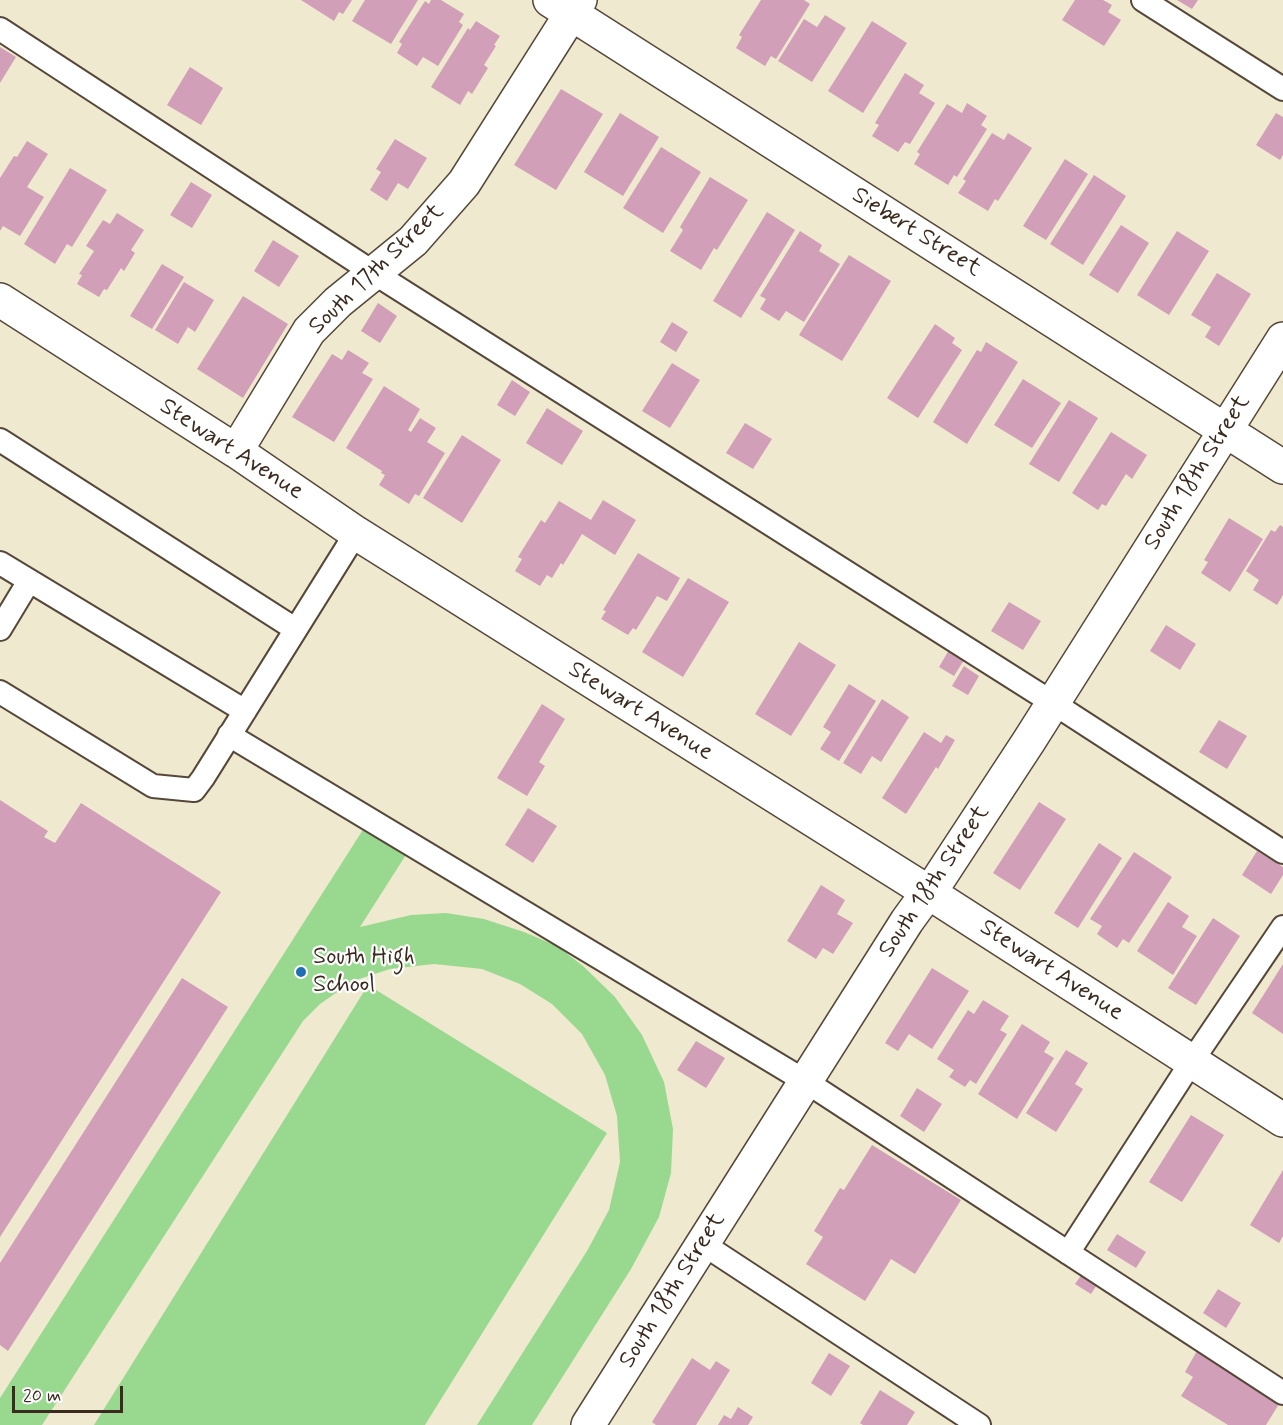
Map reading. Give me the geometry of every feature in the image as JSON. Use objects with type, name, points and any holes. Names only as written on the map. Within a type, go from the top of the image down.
[{"type":"street","name":"South 17th Street","points":[[236,451],[309,331],[338,302],[413,241],[464,183],[567,5]]},
{"type":"street","name":"Siebert Street","points":[[567,5],[1283,467]]},
{"type":"street","name":"Stewart Avenue","points":[[0,300],[236,451],[356,533],[928,892],[1283,1120]]},
{"type":"street","name":"South 18th Street","points":[[588,1425],[907,921],[936,883],[1053,703],[1283,339]]},
{"type":"lane","points":[[1143,0],[1283,90]]},
{"type":"lane","points":[[0,29],[374,273],[1053,703],[1283,852]]},
{"type":"lane","points":[[0,440],[295,629]]},
{"type":"lane","points":[[0,692],[153,786],[194,790],[356,533]]},
{"type":"lane","points":[[0,563],[245,711]]},
{"type":"lane","points":[[0,629],[29,581]]},
{"type":"lane","points":[[229,735],[805,1081],[1283,1393]]},
{"type":"lane","points":[[1068,1253],[1283,927]]},
{"type":"lane","points":[[703,1244],[979,1425]]},
{"type":"green space","points":[[366,825],[409,850],[360,927],[411,915],[446,913],[484,919],[524,932],[557,946],[583,966],[615,997],[642,1035],[664,1082],[673,1129],[671,1173],[659,1217],[631,1269],[532,1425],[477,1425],[587,1251],[609,1210],[620,1162],[617,1116],[605,1075],[582,1034],[552,1004],[520,984],[482,969],[434,964],[390,969],[353,981],[320,1004],[303,1021],[42,1425],[0,1425],[0,1398]]},
{"type":"green space","points":[[368,985],[607,1133],[425,1425],[94,1425]]},
{"type":"building","points":[[301,0],[352,0],[343,14],[339,12],[334,21]]},
{"type":"building","points":[[365,0],[418,0],[391,44],[352,21]]},
{"type":"building","points":[[431,0],[441,0],[464,14],[459,22],[463,25],[438,66],[423,57],[417,66],[397,53],[402,44],[399,42],[425,1],[429,4]]},
{"type":"building","points":[[761,0],[804,0],[810,4],[776,59],[771,56],[765,66],[736,48],[742,37],[739,35]]},
{"type":"building","points":[[1075,0],[1103,0],[1112,5],[1108,12],[1121,20],[1104,46],[1062,20]]},
{"type":"building","points":[[1177,0],[1198,0],[1192,9]]},
{"type":"building","points":[[825,15],[846,28],[812,82],[778,61],[804,19],[817,27]]},
{"type":"building","points":[[476,21],[500,36],[484,65],[488,68],[472,94],[468,91],[460,105],[431,87],[468,28],[470,30]]},
{"type":"building","points":[[872,21],[907,43],[863,113],[828,91]]},
{"type":"building","points":[[0,47],[16,57],[0,83]]},
{"type":"building","points":[[190,67],[223,88],[201,125],[167,105]]},
{"type":"building","points":[[905,73],[924,85],[919,93],[935,103],[910,144],[905,142],[898,152],[872,136],[879,125],[875,123]]},
{"type":"building","points":[[561,89],[603,114],[556,190],[514,165]]},
{"type":"building","points":[[967,103],[987,116],[981,125],[987,129],[957,177],[954,175],[948,185],[914,164],[920,154],[917,152],[947,104],[962,113]]},
{"type":"building","points":[[620,113],[659,137],[623,196],[584,172]]},
{"type":"building","points":[[1276,113],[1283,117],[1283,155],[1280,160],[1256,145]]},
{"type":"building","points":[[992,133],[1004,140],[1008,133],[1032,148],[998,201],[995,199],[988,211],[958,193],[966,181],[963,179]]},
{"type":"building","points":[[395,139],[427,158],[408,189],[398,183],[387,201],[370,190],[381,172],[376,169]]},
{"type":"building","points":[[27,141],[48,154],[27,187],[44,197],[20,236],[3,226],[0,231],[0,178]]},
{"type":"building","points":[[661,147],[701,172],[663,233],[623,208]]},
{"type":"building","points":[[1065,159],[1088,174],[1046,240],[1023,226]]},
{"type":"building","points":[[70,168],[107,190],[72,247],[67,244],[55,264],[24,244]]},
{"type":"building","points":[[1094,175],[1126,196],[1083,265],[1050,244]]},
{"type":"building","points":[[710,177],[748,200],[717,250],[714,248],[701,270],[670,251],[683,230],[680,227]]},
{"type":"building","points":[[191,182],[212,195],[192,228],[170,215]]},
{"type":"building","points":[[767,212],[795,230],[741,318],[713,301]]},
{"type":"building","points":[[117,213],[144,230],[131,250],[135,253],[124,271],[121,268],[107,290],[104,289],[99,297],[77,284],[82,275],[79,274],[94,251],[86,246],[103,220],[110,224]]},
{"type":"building","points":[[1121,225],[1149,243],[1118,293],[1089,275]]},
{"type":"building","points":[[800,231],[822,245],[819,251],[840,264],[804,322],[786,311],[779,321],[760,309],[766,299],[760,296]]},
{"type":"building","points":[[1177,231],[1209,251],[1169,315],[1137,295]]},
{"type":"building","points":[[273,240],[299,256],[279,287],[254,271]]},
{"type":"building","points":[[849,255],[891,281],[842,361],[799,335]]},
{"type":"building","points":[[162,264],[184,277],[152,329],[130,316]]},
{"type":"building","points":[[1217,273],[1251,294],[1219,346],[1205,337],[1211,327],[1191,315]]},
{"type":"building","points":[[184,282],[214,300],[195,332],[188,327],[178,344],[155,330]]},
{"type":"building","points":[[243,296],[288,324],[243,398],[197,369]]},
{"type":"building","points":[[378,303],[397,316],[380,343],[361,331]]},
{"type":"building","points":[[672,322],[688,332],[676,352],[660,342]]},
{"type":"building","points":[[935,324],[955,338],[952,343],[962,350],[918,418],[887,398]]},
{"type":"building","points":[[986,342],[1018,362],[967,444],[933,422],[977,350],[981,352]]},
{"type":"building","points":[[348,350],[369,363],[362,373],[373,379],[334,442],[292,417],[332,354],[342,360]]},
{"type":"building","points":[[672,363],[700,380],[670,428],[642,411]]},
{"type":"building","points":[[1023,379],[1061,403],[1032,448],[994,425]]},
{"type":"building","points":[[512,380],[530,392],[515,416],[497,405]]},
{"type":"building","points":[[384,386],[420,409],[408,430],[411,432],[420,418],[436,428],[427,442],[445,453],[419,496],[415,494],[409,504],[379,485],[385,475],[381,473],[382,471],[346,448]]},
{"type":"building","points":[[1069,400],[1098,418],[1059,482],[1029,464]]},
{"type":"building","points":[[547,408],[583,431],[562,465],[526,443]]},
{"type":"building","points":[[745,423],[772,439],[753,469],[726,453]]},
{"type":"building","points":[[1111,432],[1147,455],[1132,479],[1126,474],[1106,506],[1102,504],[1098,510],[1072,493]]},
{"type":"building","points":[[462,435],[501,460],[462,523],[423,498]]},
{"type":"building","points":[[603,500],[636,520],[615,555],[582,534],[563,565],[561,563],[552,578],[547,575],[540,586],[515,571],[522,559],[518,557],[541,520],[545,523],[559,501],[591,520]]},
{"type":"building","points":[[1229,518],[1263,539],[1230,592],[1201,573],[1208,562],[1204,560]]},
{"type":"building","points":[[1280,525],[1283,527],[1283,595],[1277,605],[1253,590],[1259,580],[1246,571],[1271,530],[1275,532]]},
{"type":"building","points":[[638,553],[680,578],[667,601],[657,596],[636,630],[633,628],[628,635],[601,619],[606,611],[603,610]]},
{"type":"building","points":[[688,578],[729,602],[683,677],[642,652]]},
{"type":"building","points":[[1009,602],[1041,621],[1023,650],[991,631]]},
{"type":"building","points":[[1166,625],[1196,644],[1180,670],[1150,651]]},
{"type":"building","points":[[799,642],[836,665],[791,736],[755,714]]},
{"type":"building","points":[[949,650],[964,660],[954,676],[939,667]]},
{"type":"building","points":[[964,666],[979,676],[968,695],[952,686]]},
{"type":"building","points":[[849,684],[876,701],[839,761],[820,749],[831,732],[823,727]]},
{"type":"building","points":[[882,699],[909,717],[881,762],[872,756],[861,774],[843,763]]},
{"type":"building","points":[[542,704],[565,719],[539,762],[545,766],[527,796],[497,778]]},
{"type":"building","points":[[1219,720],[1247,736],[1227,769],[1199,752]]},
{"type":"building","points":[[924,732],[941,743],[946,735],[955,740],[938,769],[936,767],[906,814],[882,798]]},
{"type":"building","points":[[0,800],[48,831],[44,837],[55,843],[81,803],[221,892],[0,1237]]},
{"type":"building","points":[[1039,802],[1066,819],[1020,890],[993,873]]},
{"type":"building","points":[[528,808],[557,826],[533,863],[505,845]]},
{"type":"building","points":[[1099,843],[1122,858],[1078,928],[1054,913]]},
{"type":"building","points":[[1257,851],[1283,867],[1283,875],[1271,894],[1242,875]]},
{"type":"building","points":[[1134,852],[1172,877],[1129,943],[1123,939],[1117,948],[1097,934],[1102,926],[1090,919]]},
{"type":"building","points":[[821,885],[845,900],[837,914],[853,923],[833,954],[823,948],[816,959],[787,941]]},
{"type":"building","points":[[1168,902],[1189,916],[1182,927],[1197,936],[1173,975],[1137,951]]},
{"type":"building","points":[[1213,918],[1240,936],[1196,1005],[1168,988]]},
{"type":"building","points":[[1283,964],[1283,1034],[1252,1013]]},
{"type":"building","points":[[932,968],[969,991],[932,1049],[909,1034],[898,1051],[885,1043]]},
{"type":"building","points":[[182,978],[228,1007],[8,1351],[0,1345],[0,1263]]},
{"type":"building","points":[[983,1000],[1009,1016],[1000,1030],[1007,1034],[976,1084],[970,1080],[965,1087],[949,1077],[954,1070],[937,1059],[968,1010],[974,1014]]},
{"type":"building","points":[[1022,1024],[1050,1042],[1044,1052],[1054,1058],[1017,1119],[978,1094]]},
{"type":"building","points":[[696,1041],[725,1058],[706,1088],[677,1070]]},
{"type":"building","points":[[1066,1050],[1088,1063],[1075,1084],[1083,1089],[1056,1132],[1026,1113]]},
{"type":"building","points":[[917,1088],[942,1104],[924,1132],[900,1116]]},
{"type":"building","points":[[1191,1115],[1224,1135],[1182,1202],[1149,1182]]},
{"type":"building","points":[[872,1145],[961,1200],[915,1274],[891,1259],[865,1301],[806,1264],[823,1237],[814,1231],[840,1188],[844,1190]]},
{"type":"building","points":[[1283,1170],[1283,1236],[1279,1243],[1250,1225]]},
{"type":"building","points":[[1117,1234],[1146,1252],[1136,1268],[1107,1250]]},
{"type":"building","points":[[1082,1274],[1098,1283],[1091,1294],[1075,1284]]},
{"type":"building","points":[[1218,1289],[1241,1303],[1226,1328],[1203,1313]]},
{"type":"building","points":[[1198,1349],[1279,1404],[1266,1425],[1228,1425],[1181,1396],[1193,1377],[1185,1372]]},
{"type":"building","points":[[829,1353],[850,1366],[831,1396],[811,1383]]},
{"type":"building","points":[[692,1358],[710,1370],[716,1361],[730,1370],[696,1425],[656,1425],[652,1422]]},
{"type":"building","points":[[880,1390],[915,1412],[907,1425],[863,1425],[860,1423]]},
{"type":"building","points":[[738,1407],[753,1417],[748,1425],[718,1425],[724,1415],[731,1419]]},
{"type":"place","name":"South High School","points":[[301,972]]}]
